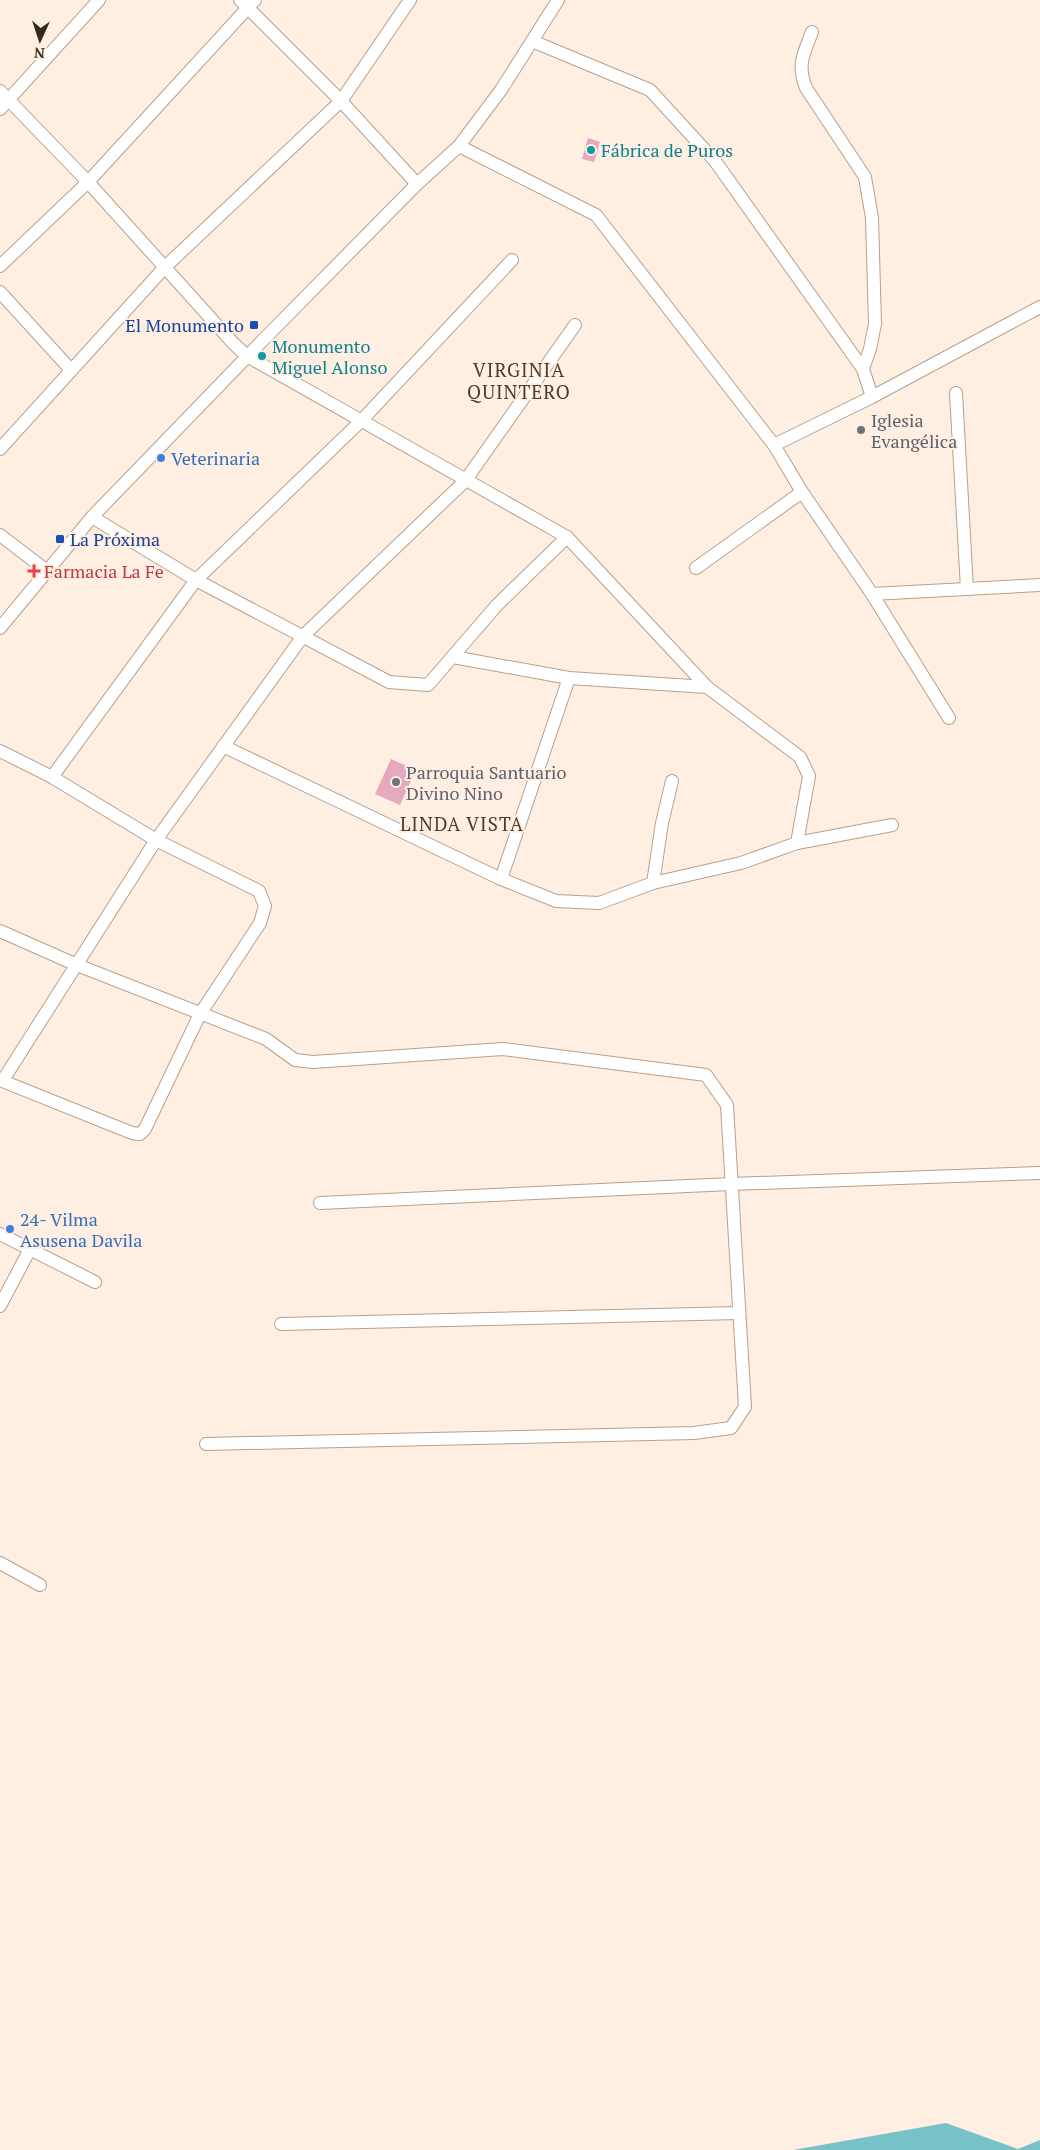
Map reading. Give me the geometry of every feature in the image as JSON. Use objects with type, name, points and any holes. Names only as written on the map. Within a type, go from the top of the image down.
[{"type":"street","points":[[5,105],[99,0]]},
{"type":"street","points":[[0,449],[165,267],[341,101],[410,0]]},
{"type":"street","points":[[0,628],[92,517],[247,356],[418,184],[459,146],[502,90],[558,0]]},
{"type":"street","points":[[0,266],[88,182],[248,3],[418,184]]},
{"type":"street","points":[[812,32],[801,59],[801,74],[806,88],[865,177],[872,218],[875,324],[870,349],[863,369]]},
{"type":"street","points":[[532,41],[650,90],[715,161],[863,369],[872,397]]},
{"type":"street","points":[[0,91],[5,105],[88,182],[233,343],[247,356],[567,537],[707,687],[800,757],[809,776],[797,843]]},
{"type":"street","points":[[459,146],[596,216],[774,445],[802,492],[872,594],[949,718]]},
{"type":"street","points":[[52,777],[196,580],[362,420],[512,260]]},
{"type":"street","points":[[0,292],[71,370]]},
{"type":"street","points":[[774,445],[872,397],[1040,307]]},
{"type":"street","points":[[0,751],[52,777],[156,840],[259,891],[265,906],[260,923],[200,1014],[145,1129],[140,1134],[132,1133],[1,1080],[156,840],[304,636],[465,480],[575,325]]},
{"type":"street","points":[[956,393],[967,589]]},
{"type":"street","points":[[696,568],[802,492]]},
{"type":"street","points":[[92,517],[196,580],[389,682],[428,685],[497,605],[567,537]]},
{"type":"street","points":[[0,535],[47,571]]},
{"type":"street","points":[[872,594],[1040,585]]},
{"type":"street","points":[[453,657],[569,678],[707,687]]},
{"type":"street","points":[[501,879],[569,678]]},
{"type":"street","points":[[223,746],[501,879],[556,901],[599,903],[653,883],[741,863],[797,843],[892,825]]},
{"type":"street","points":[[653,883],[662,823],[672,781]]},
{"type":"street","points":[[0,931],[77,965],[266,1039],[295,1060],[313,1062],[503,1049],[706,1076],[727,1105],[745,1408],[731,1428],[694,1433],[206,1444]]},
{"type":"street","points":[[320,1203],[731,1184],[1040,1173]]},
{"type":"street","points":[[0,1234],[96,1282]]},
{"type":"street","points":[[0,1306],[30,1249]]},
{"type":"street","points":[[281,1324],[739,1313]]},
{"type":"street","points":[[0,1563],[40,1585]]},
{"type":"water","points":[[946,2123],[1018,2149],[1040,2140],[1040,2150],[793,2150]]},
{"type":"building","name":"Fábrica de Puros","points":[[588,138],[600,142],[594,162],[582,159]]},
{"type":"building","name":"Parroquia Santuario Divino Nino","points":[[391,759],[416,770],[400,805],[375,794]]},
{"type":"place","name":"Fábrica de Puros","points":[[591,150]]},
{"type":"place","name":"El Monumento","points":[[254,325]]},
{"type":"place","name":"Monumento Miguel Alonso","points":[[262,356]]},
{"type":"place","name":"Iglesia Evangélica","points":[[861,430]]},
{"type":"place","name":"Veterinaria","points":[[161,458]]},
{"type":"place","name":"La Próxima","points":[[60,539]]},
{"type":"place","name":"Farmacia La Fe","points":[[34,571]]},
{"type":"place","name":"Parroquia Santuario Divino Nino","points":[[396,782]]},
{"type":"place","name":"24- Vilma Asusena Davila","points":[[10,1229]]},
{"type":"district","name":"VIRGINIA QUINTERO","points":[[519,380]]},
{"type":"district","name":"LINDA VISTA","points":[[462,823]]}]
